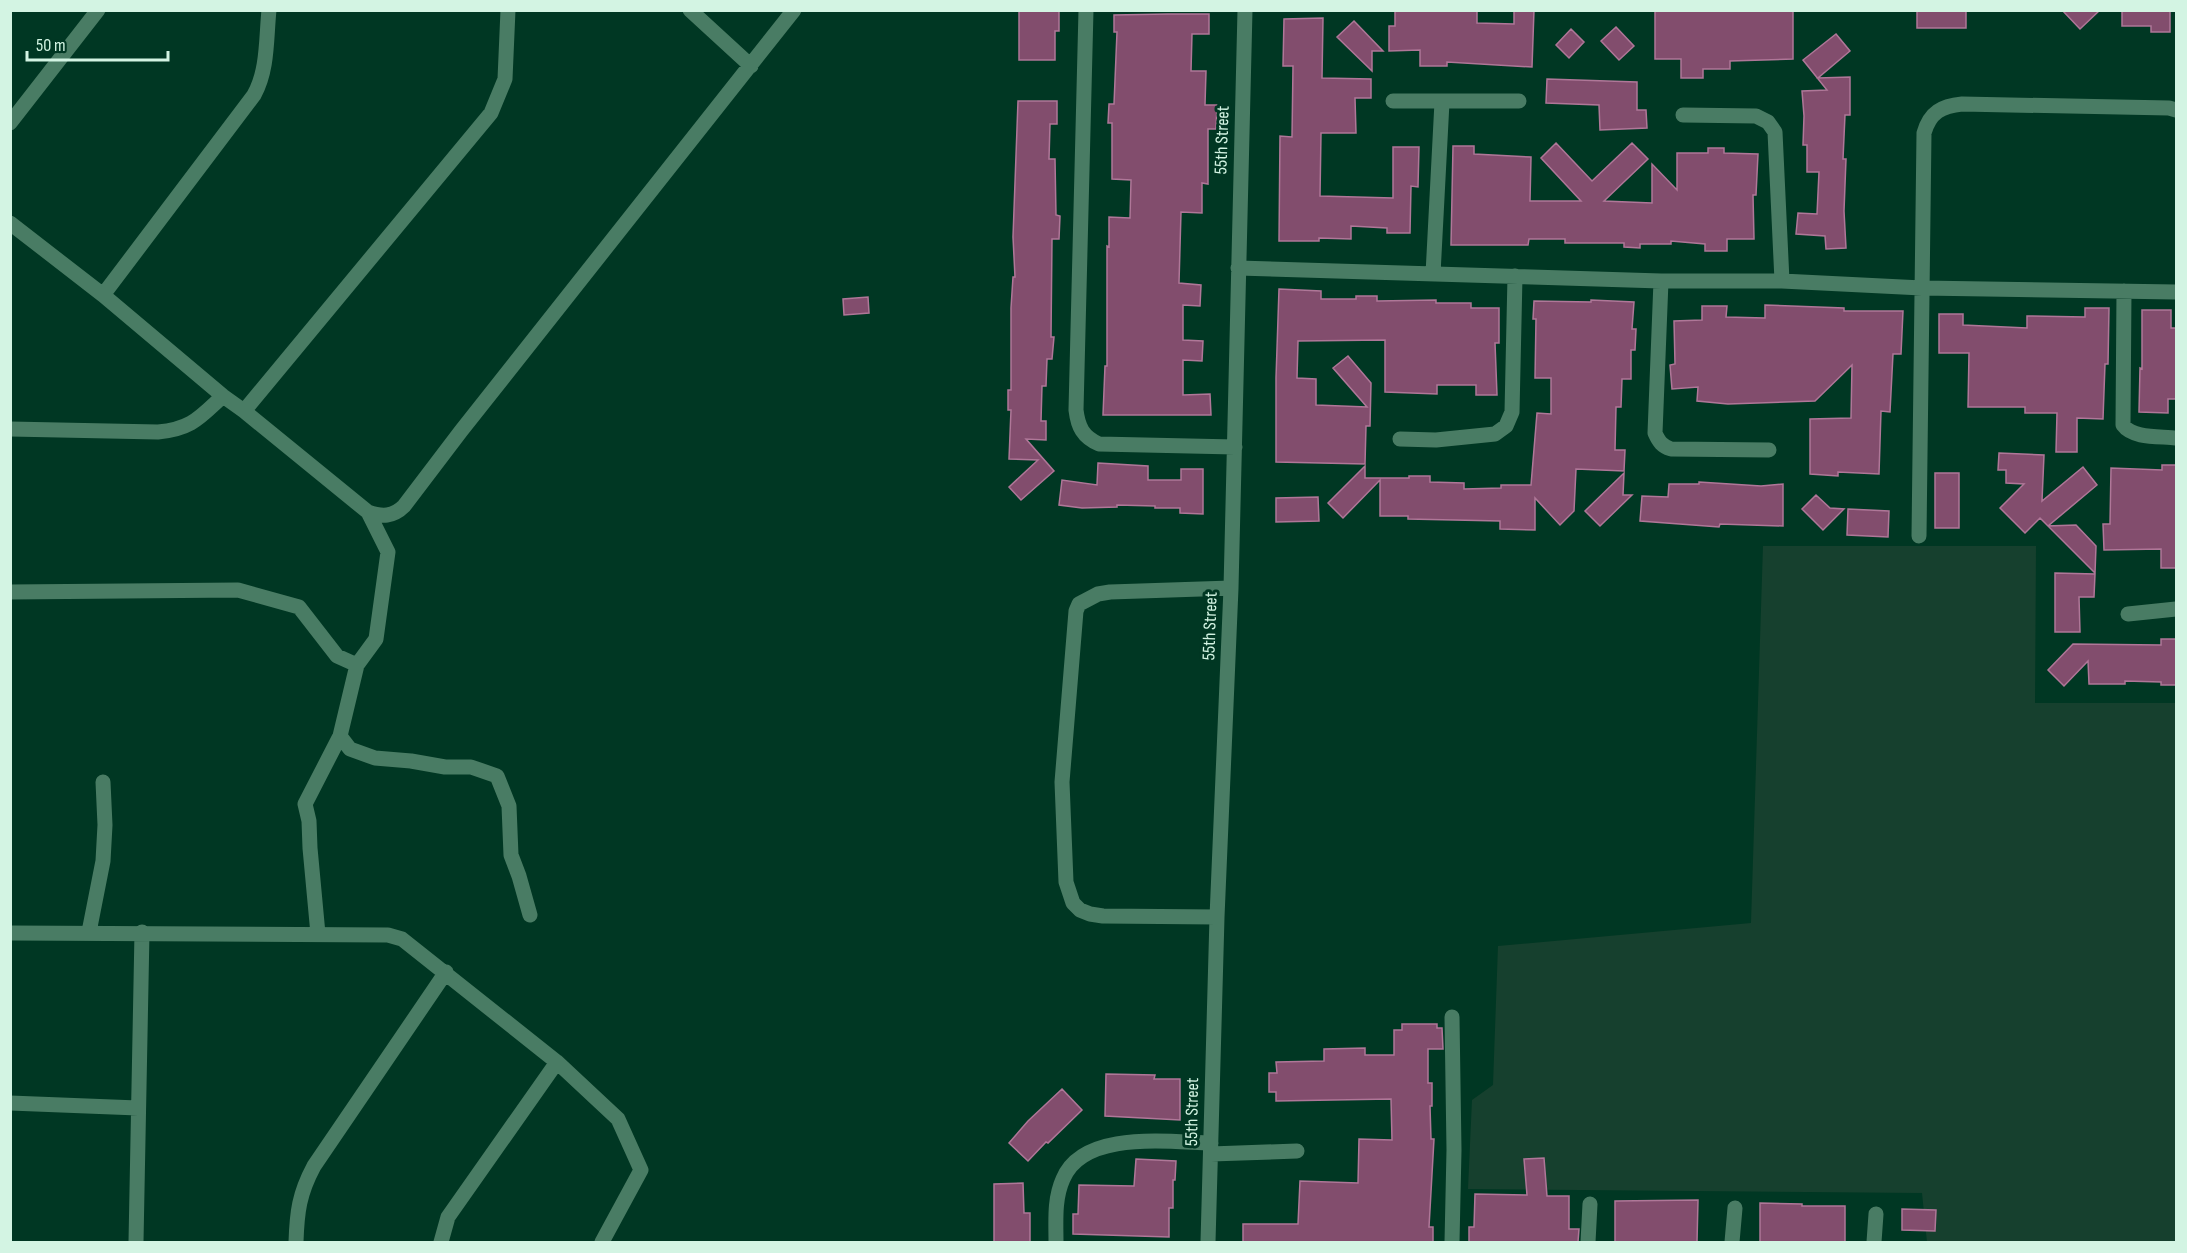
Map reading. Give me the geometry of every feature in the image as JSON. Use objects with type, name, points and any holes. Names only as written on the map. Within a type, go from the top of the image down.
[{"type":"street","points":[[10,123],[98,10]]},
{"type":"street","points":[[103,295],[254,95],[263,71],[269,10]]},
{"type":"street","points":[[244,411],[491,113],[505,79],[508,10]]},
{"type":"street","points":[[690,10],[751,66]]},
{"type":"street","points":[[368,512],[388,515],[400,511],[461,430],[794,10]]},
{"type":"street","points":[[1086,10],[1077,421],[1089,440],[1099,444],[1235,447]]},
{"type":"street","name":"55th Street","points":[[1208,1242],[1217,917],[1231,588],[1245,10]]},
{"type":"street","points":[[1393,101],[1519,101]]},
{"type":"street","points":[[1433,274],[1442,102]]},
{"type":"street","points":[[1919,536],[1924,133],[1931,117],[1939,109],[1962,104],[2169,108],[2176,110]]},
{"type":"street","points":[[1683,115],[1756,116],[1768,122],[1775,132],[1782,281]]},
{"type":"street","points":[[10,223],[103,295],[368,512],[388,552],[376,639],[357,665],[340,736],[305,804],[309,821],[318,934]]},
{"type":"street","points":[[1238,268],[1661,281],[1782,281],[1922,288],[2176,292]]},
{"type":"street","points":[[1401,439],[1437,440],[1495,434],[1506,426],[1512,412],[1515,276]]},
{"type":"street","points":[[1661,281],[1655,433],[1658,441],[1671,449],[1769,450]]},
{"type":"street","points":[[2124,291],[2123,425],[2135,434],[2176,438]]},
{"type":"street","points":[[10,429],[158,432],[177,430],[200,417],[224,396]]},
{"type":"street","points":[[1217,917],[1104,916],[1080,910],[1072,903],[1066,882],[1062,782],[1076,611],[1079,604],[1098,594],[1110,592],[1231,588]]},
{"type":"street","points":[[10,592],[238,590],[299,607],[337,656],[357,665]]},
{"type":"street","points":[[2128,614],[2176,609]]},
{"type":"street","points":[[340,736],[351,748],[375,758],[411,760],[445,767],[471,767],[497,776],[509,806],[511,855],[530,915]]},
{"type":"street","points":[[89,932],[103,861],[105,825],[103,782]]},
{"type":"street","points":[[136,1242],[142,932]]},
{"type":"street","points":[[10,933],[388,935],[402,939],[557,1062],[618,1119],[641,1170],[602,1242]]},
{"type":"street","points":[[296,1242],[300,1196],[314,1166],[446,972]]},
{"type":"street","points":[[1452,1017],[1454,1150],[1452,1242]]},
{"type":"street","points":[[441,1242],[448,1217],[557,1062]]},
{"type":"street","points":[[10,1103],[138,1108]]},
{"type":"street","points":[[1056,1242],[1057,1203],[1067,1171],[1075,1162],[1092,1152],[1125,1142],[1297,1151]]},
{"type":"street","points":[[1588,1242],[1590,1204]]},
{"type":"street","points":[[1732,1242],[1735,1208]]},
{"type":"street","points":[[1874,1242],[1876,1214]]},
{"type":"shaded area","points":[[1763,546],[2036,546],[2035,703],[2176,703],[2176,1242],[1927,1242],[1922,1193],[1468,1189],[1472,1100],[1493,1085],[1498,946],[1751,923]]},
{"type":"building","points":[[1019,10],[1059,10],[1059,31],[1055,31],[1055,60],[1019,60]]},
{"type":"building","points":[[1395,10],[1477,10],[1477,23],[1514,24],[1514,10],[1534,10],[1532,67],[1447,62],[1447,66],[1420,66],[1420,50],[1389,51],[1389,26],[1395,26]]},
{"type":"building","points":[[1655,10],[1793,10],[1793,59],[1730,61],[1730,69],[1703,69],[1703,78],[1681,78],[1681,59],[1655,59]]},
{"type":"building","points":[[1917,10],[1966,10],[1966,28],[1917,28]]},
{"type":"building","points":[[2062,10],[2100,10],[2080,29]]},
{"type":"building","points":[[2122,10],[2170,10],[2170,32],[2151,32],[2151,26],[2122,26]]},
{"type":"building","points":[[1209,14],[1209,34],[1192,34],[1191,71],[1206,71],[1205,105],[1217,105],[1216,129],[1208,129],[1208,184],[1202,183],[1202,213],[1181,212],[1179,283],[1201,285],[1200,306],[1183,305],[1183,340],[1203,341],[1202,361],[1183,360],[1183,395],[1210,394],[1211,415],[1103,415],[1105,366],[1107,366],[1109,217],[1130,218],[1131,180],[1112,179],[1112,123],[1108,123],[1109,104],[1114,104],[1117,32],[1114,32],[1114,15]]},
{"type":"building","points":[[1323,18],[1322,78],[1371,79],[1371,98],[1355,98],[1356,133],[1321,133],[1320,196],[1393,198],[1393,147],[1419,147],[1418,187],[1411,186],[1410,233],[1387,233],[1387,228],[1351,226],[1351,239],[1319,238],[1319,241],[1279,241],[1280,136],[1292,137],[1293,66],[1283,66],[1284,19]]},
{"type":"building","points":[[1354,21],[1383,51],[1372,51],[1372,71],[1337,37]]},
{"type":"building","points":[[1616,27],[1634,46],[1619,60],[1601,41]]},
{"type":"building","points":[[1571,29],[1584,42],[1569,58],[1556,45]]},
{"type":"building","points":[[1836,34],[1850,51],[1818,78],[1850,77],[1850,115],[1845,115],[1843,159],[1846,159],[1844,211],[1846,248],[1826,249],[1825,236],[1796,234],[1798,213],[1817,214],[1819,172],[1807,172],[1807,145],[1803,145],[1802,91],[1827,90],[1803,60]]},
{"type":"building","points":[[1547,79],[1637,82],[1637,110],[1646,110],[1647,128],[1600,130],[1599,105],[1546,103]]},
{"type":"building","points":[[1018,101],[1057,101],[1057,124],[1050,124],[1049,159],[1055,159],[1056,215],[1060,216],[1059,239],[1052,239],[1051,337],[1054,337],[1052,359],[1047,359],[1046,386],[1042,386],[1041,421],[1046,421],[1046,440],[1026,439],[1054,471],[1021,500],[1009,487],[1038,460],[1009,459],[1011,410],[1008,410],[1008,390],[1011,390],[1011,308],[1013,277],[1015,277],[1013,237]]},
{"type":"building","points":[[1556,143],[1592,181],[1632,143],[1648,159],[1604,201],[1652,203],[1652,164],[1677,190],[1677,153],[1708,153],[1708,148],[1724,148],[1724,153],[1758,154],[1756,195],[1753,195],[1754,239],[1727,239],[1727,251],[1705,251],[1705,244],[1671,241],[1671,244],[1640,244],[1640,248],[1624,247],[1624,243],[1565,243],[1565,239],[1529,239],[1528,245],[1451,245],[1453,146],[1474,146],[1474,154],[1531,157],[1530,201],[1581,201],[1541,158]]},
{"type":"building","points":[[1279,289],[1321,291],[1321,299],[1356,299],[1356,296],[1377,296],[1377,301],[1436,300],[1436,303],[1471,303],[1471,308],[1499,308],[1499,343],[1495,343],[1497,395],[1476,395],[1476,385],[1437,385],[1437,394],[1385,392],[1385,340],[1298,341],[1297,378],[1316,379],[1316,405],[1367,407],[1333,368],[1348,356],[1371,383],[1370,426],[1366,426],[1365,464],[1276,462]]},
{"type":"building","points":[[868,297],[869,313],[844,315],[843,299]]},
{"type":"building","points":[[1591,300],[1634,302],[1632,329],[1636,329],[1635,350],[1631,350],[1631,379],[1622,379],[1621,407],[1616,407],[1615,450],[1625,450],[1624,471],[1576,469],[1574,511],[1560,525],[1535,498],[1535,530],[1500,529],[1500,521],[1408,519],[1408,516],[1380,516],[1380,480],[1343,518],[1328,503],[1365,466],[1365,478],[1430,476],[1430,482],[1464,483],[1464,489],[1531,485],[1537,413],[1551,414],[1551,378],[1535,378],[1534,301],[1591,302]]},
{"type":"building","points":[[1765,305],[1844,308],[1844,311],[1903,311],[1901,354],[1893,354],[1890,412],[1881,411],[1879,474],[1838,472],[1838,476],[1810,474],[1810,419],[1851,418],[1852,365],[1815,401],[1728,404],[1697,401],[1698,387],[1672,389],[1670,365],[1675,364],[1674,321],[1702,320],[1702,306],[1727,306],[1726,317],[1765,318]]},
{"type":"building","points":[[2085,308],[2109,308],[2108,364],[2105,364],[2103,419],[2077,418],[2077,452],[2056,452],[2057,413],[2025,413],[2025,407],[1968,407],[1969,353],[1939,353],[1939,314],[1963,314],[1963,325],[2027,328],[2027,316],[2085,317]]},
{"type":"building","points":[[2142,310],[2171,310],[2171,328],[2176,328],[2176,399],[2168,399],[2168,413],[2139,412]]},
{"type":"building","points":[[1999,453],[2044,455],[2042,501],[2083,467],[2097,485],[2048,526],[2040,518],[2025,533],[2000,508],[2024,484],[2006,483],[2006,470],[1998,470]]},
{"type":"building","points":[[1098,463],[1148,466],[1148,480],[1181,480],[1181,469],[1203,469],[1203,514],[1180,513],[1180,508],[1155,508],[1155,506],[1117,505],[1117,507],[1082,508],[1059,505],[1062,480],[1097,485]]},
{"type":"building","points":[[2162,465],[2176,465],[2176,568],[2161,568],[2161,549],[2104,550],[2103,524],[2110,524],[2111,468],[2162,470]]},
{"type":"building","points":[[1624,473],[1623,495],[1632,495],[1600,526],[1585,511]]},
{"type":"building","points":[[1935,473],[1959,473],[1959,528],[1935,528]]},
{"type":"building","points":[[1699,482],[1761,486],[1783,484],[1783,526],[1720,524],[1719,527],[1640,521],[1642,496],[1668,497],[1669,484],[1699,484]]},
{"type":"building","points":[[1816,495],[1830,508],[1844,509],[1823,530],[1802,509]]},
{"type":"building","points":[[1318,497],[1319,521],[1276,522],[1276,498]]},
{"type":"building","points":[[1848,509],[1889,511],[1888,537],[1847,535]]},
{"type":"building","points":[[2076,525],[2096,546],[2095,573],[2048,526]]},
{"type":"building","points":[[2055,573],[2095,574],[2094,597],[2079,597],[2080,632],[2055,632]]},
{"type":"building","points":[[2161,639],[2176,639],[2176,685],[2161,685],[2161,682],[2125,681],[2125,684],[2089,684],[2088,661],[2064,686],[2048,670],[2073,644],[2161,645]]},
{"type":"building","points":[[1402,1024],[1437,1024],[1437,1028],[1442,1028],[1443,1049],[1428,1049],[1428,1083],[1432,1083],[1431,1139],[1434,1139],[1429,1227],[1433,1227],[1433,1242],[1243,1242],[1243,1224],[1298,1224],[1300,1181],[1358,1183],[1359,1139],[1392,1140],[1391,1099],[1276,1101],[1276,1092],[1269,1092],[1269,1073],[1277,1073],[1276,1062],[1324,1061],[1324,1049],[1365,1048],[1365,1055],[1394,1055],[1394,1030],[1402,1030]]},
{"type":"building","points":[[1106,1074],[1155,1075],[1154,1079],[1180,1079],[1180,1120],[1105,1116]]},
{"type":"building","points":[[1062,1089],[1082,1110],[1028,1161],[1009,1143],[1028,1121]]},
{"type":"building","points":[[1544,1158],[1547,1196],[1569,1196],[1569,1229],[1579,1229],[1578,1242],[1469,1242],[1469,1227],[1474,1227],[1475,1194],[1527,1195],[1524,1159]]},
{"type":"building","points":[[1136,1159],[1176,1161],[1173,1208],[1169,1208],[1169,1237],[1073,1234],[1073,1214],[1078,1214],[1079,1185],[1134,1186]]},
{"type":"building","points":[[1023,1183],[1024,1213],[1030,1213],[1030,1242],[994,1242],[994,1184]]},
{"type":"building","points":[[1698,1200],[1697,1242],[1615,1242],[1615,1201]]},
{"type":"building","points":[[1760,1203],[1845,1206],[1845,1242],[1760,1242]]},
{"type":"building","points":[[1902,1209],[1936,1210],[1935,1231],[1902,1230]]}]
